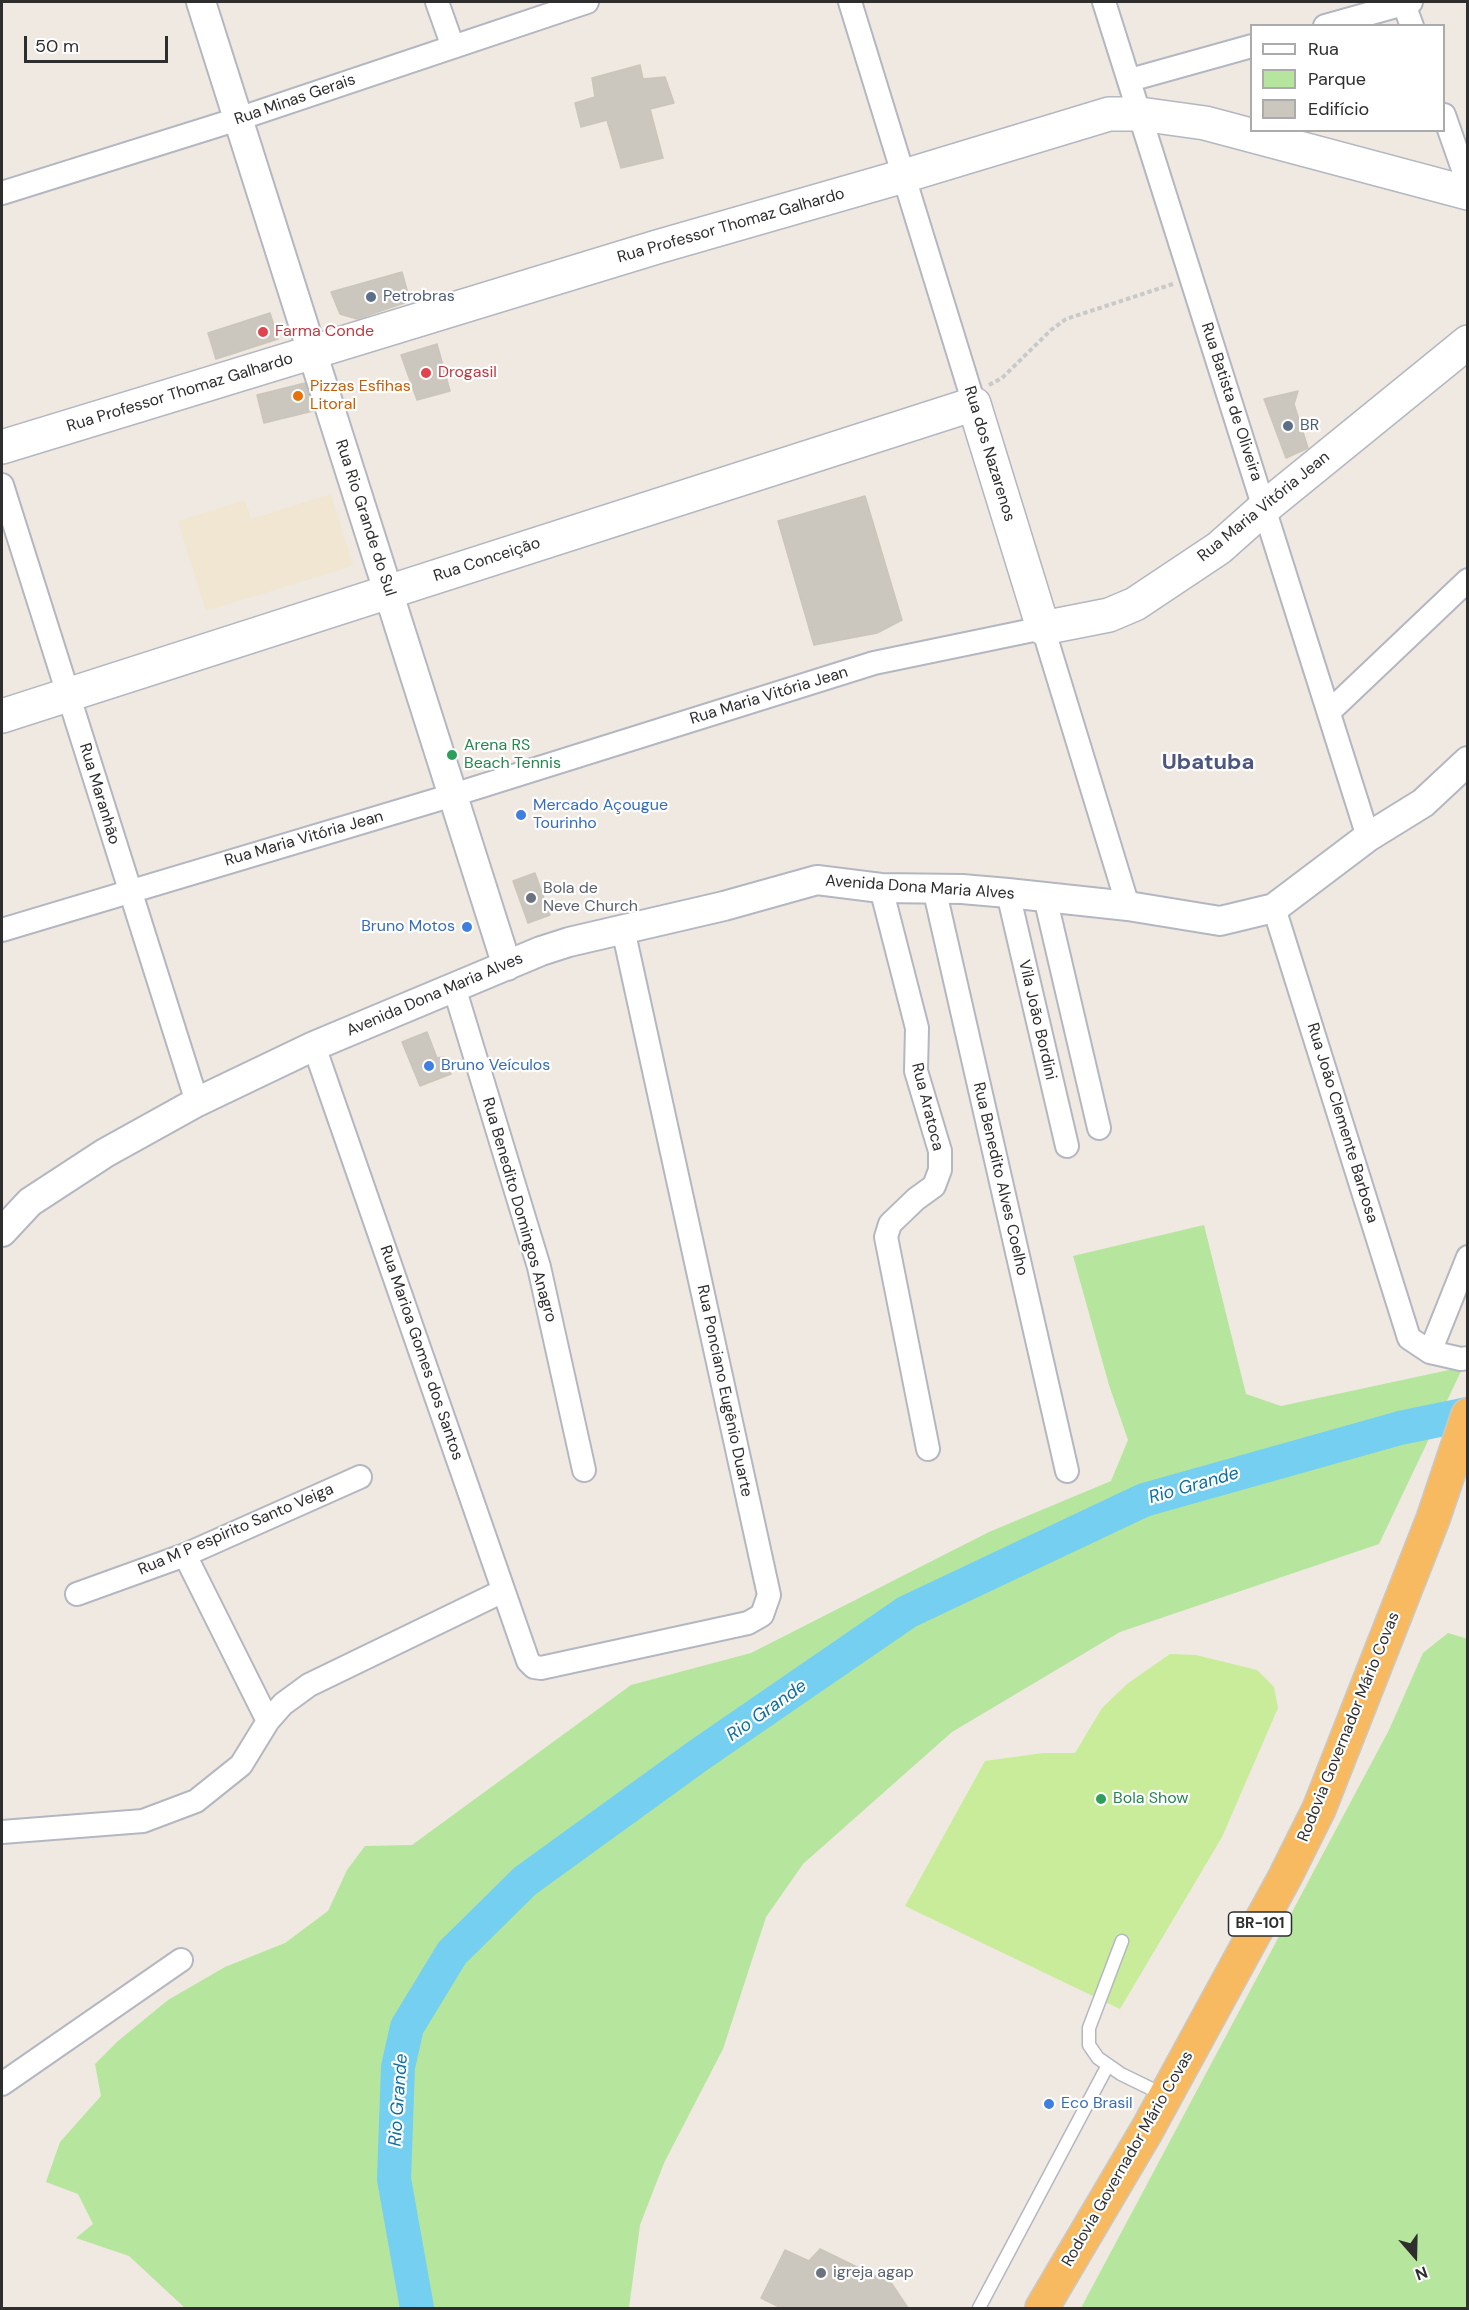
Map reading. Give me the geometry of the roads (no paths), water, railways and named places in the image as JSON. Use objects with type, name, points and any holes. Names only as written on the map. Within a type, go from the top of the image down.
[{"type":"highway","name":"Rodovia Governador Mário Covas","points":[[1042,2308],[1165,2096],[1279,1888],[1319,1809],[1433,1519],[1467,1415]]},
{"type":"main road","name":"Rua Professor Thomaz Galhardo","points":[[2,447],[657,247],[1109,114],[1140,114],[1205,123],[1466,182]]},
{"type":"main road","name":"Rua Maria Vitória Jean","points":[[1043,628],[1109,615],[1135,604],[1219,548],[1264,508],[1467,342]]},
{"type":"main road","name":"Rua Conceição","points":[[2,716],[972,399]]},
{"type":"main road","name":"Rua dos Nazarenos","points":[[972,399],[1043,628]]},
{"type":"street","name":"Rua Rio Grande do Sul","points":[[201,2],[507,966]]},
{"type":"street","points":[[437,2],[453,47]]},
{"type":"street","name":"Rua Minas Gerais","points":[[2,193],[238,119],[587,2]]},
{"type":"street","name":"Rua dos Nazarenos","points":[[850,2],[972,399]]},
{"type":"street","name":"Rua Batista de Oliveira","points":[[1104,2],[1368,837]]},
{"type":"street","points":[[1332,24],[1406,2],[1412,24]]},
{"type":"street","points":[[1130,80],[1250,46]]},
{"type":"street","points":[[1445,121],[1466,182]]},
{"type":"street","name":"Rua Maranhão","points":[[2,485],[197,1102]]},
{"type":"street","points":[[1329,712],[1467,580]]},
{"type":"street","name":"Rua dos Nazarenos","points":[[1043,628],[1128,906]]},
{"type":"street","name":"Rua Maria Vitória Jean","points":[[2,930],[453,795],[874,663],[1043,628]]},
{"type":"street","name":"Avenida Dona Maria Alves","points":[[2,1233],[30,1203],[105,1153],[197,1102],[314,1046],[569,942],[724,906],[817,880],[881,888],[934,888],[1008,893],[1128,906],[1220,921],[1274,908],[1368,837],[1423,803],[1467,761]]},
{"type":"street","name":"Rua Aratoca","points":[[881,888],[917,1028],[916,1071],[940,1151],[940,1170],[934,1186],[916,1198],[890,1224],[886,1237],[928,1449]]},
{"type":"street","name":"Rua Benedito Alves Coelho","points":[[934,888],[1067,1471]]},
{"type":"street","name":"Vila João Bordini","points":[[1008,893],[1067,1146]]},
{"type":"street","points":[[1045,897],[1099,1128]]},
{"type":"street","name":"Rua João Clemente Barbosa","points":[[1274,908],[1409,1338],[1430,1352]]},
{"type":"street","name":"Rua Ponciano Eugênio Duarte","points":[[528,1661],[534,1667],[541,1668],[747,1623],[762,1615],[769,1595],[623,929]]},
{"type":"street","name":"Rua Benedito Domingos Anagro","points":[[454,987],[539,1267],[584,1470]]},
{"type":"street","name":"Rua Marioa Gomes dos Santos","points":[[314,1046],[528,1661]]},
{"type":"street","points":[[1467,1257],[1430,1352],[1461,1359],[1467,1358]]},
{"type":"street","name":"Rua M P espirito Santo Veiga","points":[[77,1594],[184,1555],[360,1477]]},
{"type":"street","points":[[184,1555],[268,1721]]},
{"type":"street","points":[[2,1832],[143,1821],[196,1801],[241,1765],[268,1721],[284,1704],[309,1685],[503,1591]]},
{"type":"street","points":[[2,2084],[181,1960]]},
{"type":"lane","points":[[1122,1941],[1089,2028],[1089,2045],[1098,2058],[1121,2074],[1165,2096]]},
{"type":"lane","points":[[979,2308],[1108,2065]]},
{"type":"waterway","name":"Rio Grande","points":[[417,2308],[394,2179],[398,2067],[407,2027],[452,1953],[525,1881],[699,1755],[907,1612],[1144,1500],[1400,1428],[1468,1414]]},
{"type":"place","name":"Petrobras","points":[[371,297]]},
{"type":"place","name":"Farma Conde","points":[[263,332]]},
{"type":"place","name":"Drogasil","points":[[426,373]]},
{"type":"place","name":"Pizzas Esfihas Litoral","points":[[298,396]]},
{"type":"place","name":"BR","points":[[1288,426]]},
{"type":"place","name":"Arena RS Beach Tennis","points":[[452,755]]},
{"type":"place","name":"Mercado Açougue Tourinho","points":[[521,815]]},
{"type":"place","name":"Bola de Neve Church","points":[[531,898]]},
{"type":"place","name":"Bruno Motos","points":[[467,927]]},
{"type":"place","name":"Bruno Veículos","points":[[429,1066]]},
{"type":"place","name":"Bola Show","points":[[1101,1799]]},
{"type":"place","name":"Eco Brasil","points":[[1049,2104]]},
{"type":"place","name":"igreja agap","points":[[821,2273]]},
{"type":"district","name":"Ubatuba","points":[[1208,763]]}]
